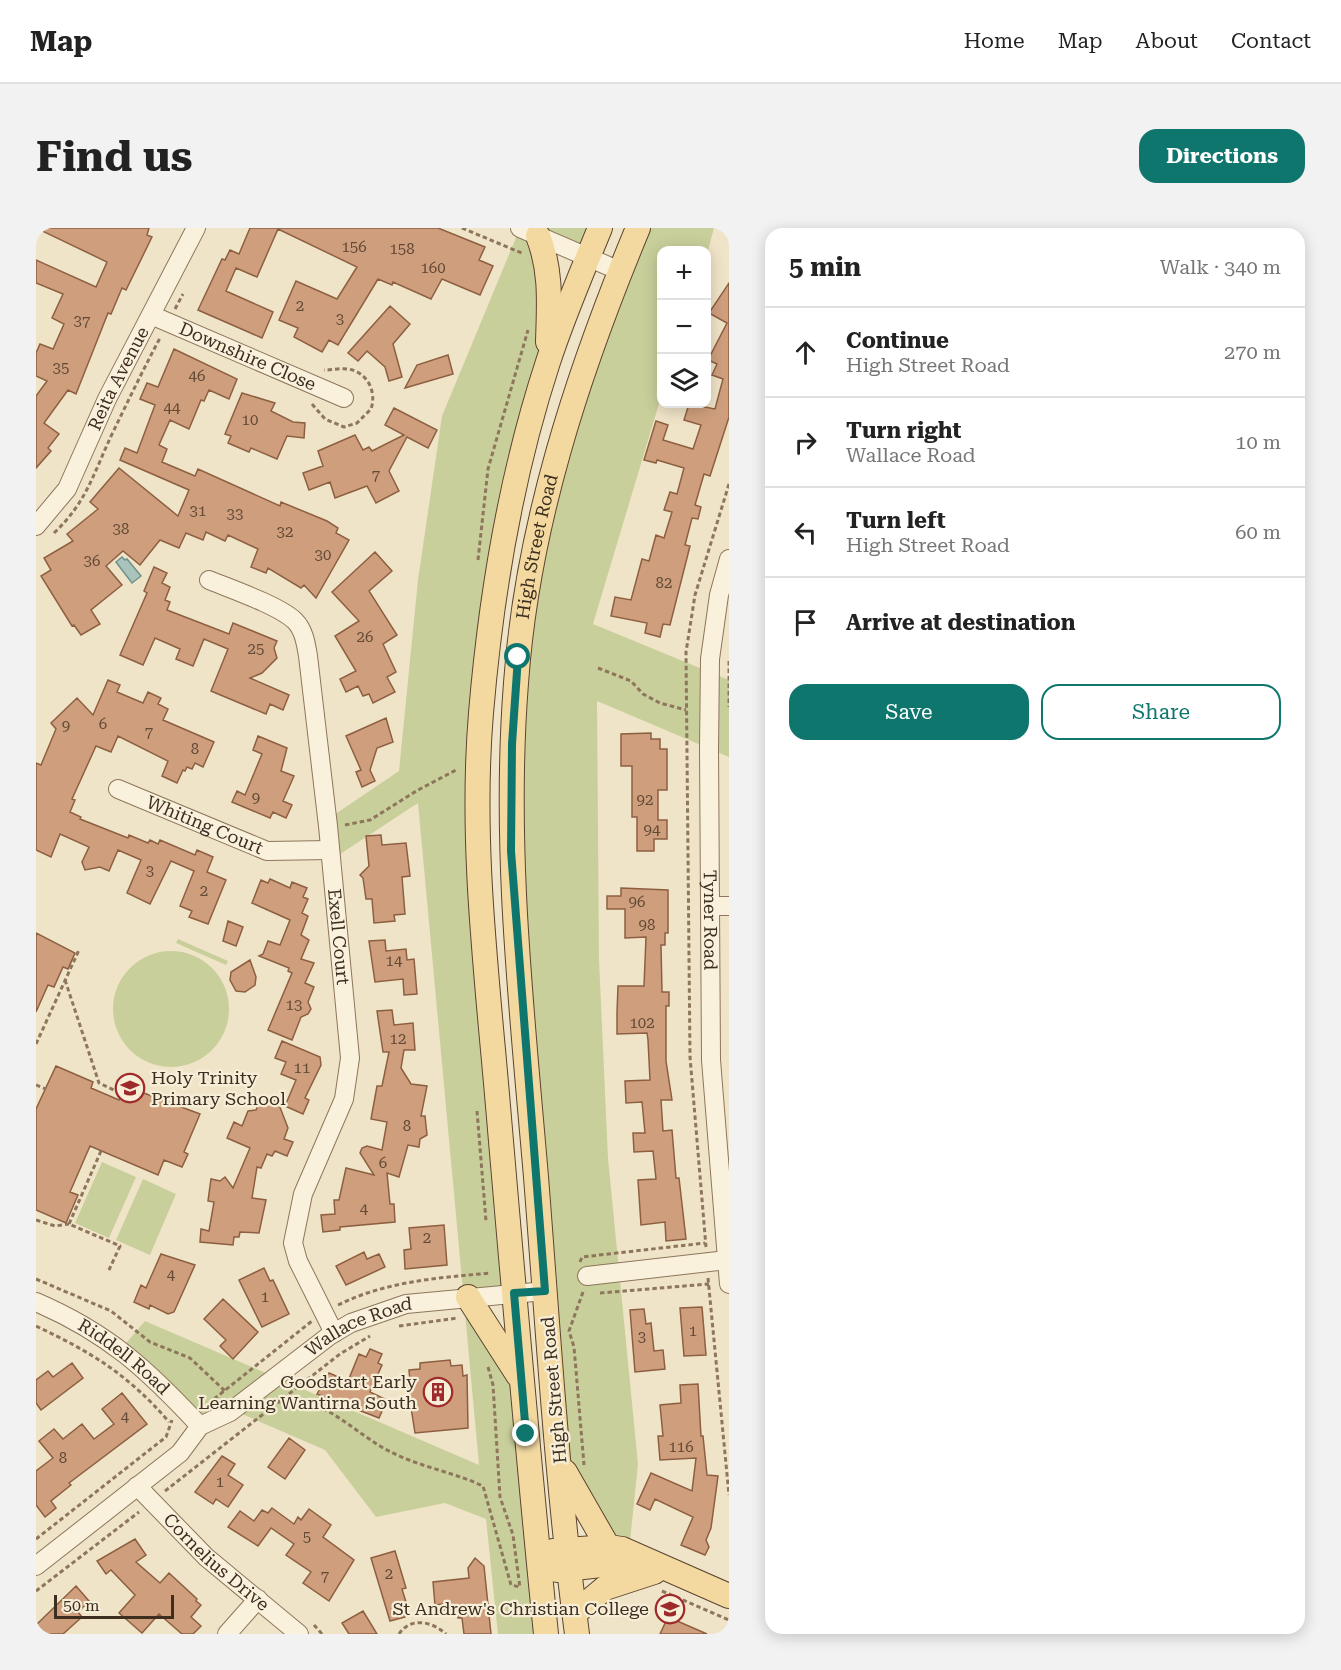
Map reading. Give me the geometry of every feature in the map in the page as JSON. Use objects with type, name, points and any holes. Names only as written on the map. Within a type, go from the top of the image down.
[{"type":"main road","name":"High Street Road","points":[[546,1634],[520,1380],[485,949],[479,801],[481,717],[504,537],[527,434],[548,363],[600,228]]},
{"type":"main road","name":"High Street Road","points":[[576,1623],[545,1291],[511,851],[516,681],[529,580],[551,480],[582,375],[638,228]]},
{"type":"main road","points":[[529,240],[546,257],[549,274],[548,363]]},
{"type":"main road","points":[[466,1307],[520,1380]]},
{"type":"main road","points":[[560,1465],[608,1547]]},
{"type":"main road","points":[[539,1562],[570,1559],[608,1547],[622,1549],[657,1573]]},
{"type":"main road","points":[[570,1559],[657,1573],[729,1596]]},
{"type":"main road","points":[[576,1623],[605,1588],[657,1573]]},
{"type":"street","name":"Reita Avenue","points":[[36,526],[67,489],[107,399],[196,228]]},
{"type":"street","points":[[529,240],[588,257],[620,271]]},
{"type":"street","name":"Downshire Close","points":[[152,315],[344,398]]},
{"type":"street","name":"Tyner Road","points":[[728,567],[713,627],[710,659],[720,906],[711,1060],[725,1185],[729,1284]]},
{"type":"street","name":"Exell Court","points":[[209,580],[283,612],[296,621],[303,633],[309,656],[328,826],[349,1074],[344,1100],[303,1194],[293,1243],[298,1261],[334,1333]]},
{"type":"street","name":"Whiting Court","points":[[118,789],[267,851],[330,850]]},
{"type":"street","points":[[583,1277],[727,1260]]},
{"type":"street","name":"Wallace Road","points":[[36,1566],[180,1453],[200,1426],[230,1412],[334,1333],[363,1317],[391,1307],[466,1307],[514,1293],[545,1291]]},
{"type":"street","name":"Riddell Road","points":[[36,1302],[87,1325],[121,1349],[200,1426]]},
{"type":"street","name":"Cornelius Drive","points":[[137,1486],[206,1557],[299,1634]]},
{"type":"street","points":[[227,1634],[258,1599]]},
{"type":"path","points":[[462,228],[529,240]]},
{"type":"path","points":[[729,661],[729,707]]},
{"type":"path","points":[[598,668],[632,681],[644,694],[669,708],[686,710]]},
{"type":"path","points":[[328,826],[370,820],[418,790],[458,769]]},
{"type":"path","points":[[36,1044],[79,950]]},
{"type":"path","points":[[65,980],[99,1083],[122,1094]]},
{"type":"path","points":[[36,1084],[46,1089]]},
{"type":"path","points":[[69,1224],[101,1151]]},
{"type":"path","points":[[36,1220],[55,1226],[69,1224],[120,1246],[109,1270]]},
{"type":"path","points":[[585,1471],[574,1347],[570,1331],[583,1294],[583,1277],[579,1260],[582,1257],[705,1243]]},
{"type":"path","points":[[331,1308],[364,1292],[392,1284],[491,1273]]},
{"type":"path","points":[[708,1278],[729,1495]]},
{"type":"path","points":[[36,1279],[111,1311],[150,1342],[190,1359],[225,1391]]},
{"type":"path","points":[[594,1294],[709,1284]]},
{"type":"path","points":[[394,1327],[466,1307]]},
{"type":"path","points":[[210,1403],[316,1318]]},
{"type":"path","points":[[36,1326],[97,1357],[126,1379],[170,1423],[170,1430],[166,1437],[36,1539]]},
{"type":"path","points":[[162,1494],[340,1354],[375,1334]]},
{"type":"path","points":[[487,1364],[493,1385],[500,1497],[513,1535],[521,1599]]},
{"type":"path","points":[[277,1402],[294,1400],[317,1406],[347,1422],[391,1452],[483,1486],[512,1585],[520,1587]]},
{"type":"path","points":[[170,1423],[178,1415]]},
{"type":"path","points":[[36,1592],[140,1510]]},
{"type":"path","points":[[657,1573],[729,1620]]},
{"type":"path","points":[[399,1634],[411,1624],[419,1622],[437,1627],[446,1634]]},
{"type":"green space","points":[[520,228],[600,228],[588,257],[539,236],[549,297],[481,717],[514,1293],[469,1297],[520,1380],[546,1634],[498,1634],[486,1519],[445,1503],[376,1517],[325,1450],[233,1410],[204,1422],[121,1349],[145,1321],[479,1465],[418,803],[331,860],[328,819],[399,771],[418,580],[442,416]]},
{"type":"green space","points":[[638,228],[714,228],[709,246],[657,246],[658,408],[593,624],[729,680],[729,757],[597,701],[599,959],[608,1158],[638,1464],[629,1551],[622,1549],[560,1465],[513,887],[529,581]]},
{"type":"green space","points":[[178,939],[228,961],[226,965],[176,943]]},
{"type":"green space","points":[[171,951],[193,955],[212,968],[225,987],[229,1009],[225,1031],[212,1050],[193,1063],[171,1067],[149,1063],[130,1050],[117,1031],[113,1009],[117,987],[130,968],[149,955]]},
{"type":"green space","points":[[102,1162],[136,1177],[109,1238],[75,1223]]},
{"type":"green space","points":[[143,1179],[176,1194],[150,1255],[116,1240]]},
{"type":"water","points":[[122,557],[127,559],[141,576],[132,583],[116,562]]},
{"type":"building","points":[[36,228],[149,228],[147,235],[152,237],[126,290],[122,288],[111,314],[108,313],[76,394],[68,390],[44,423],[59,434],[48,448],[51,451],[36,468],[36,396],[47,381],[36,376],[36,353],[40,344],[53,349],[64,324],[52,318],[63,294],[36,283],[36,260],[96,287],[107,262]]},
{"type":"building","points":[[250,228],[438,228],[485,247],[479,260],[493,266],[480,295],[442,279],[431,299],[393,282],[392,285],[378,279],[338,345],[329,340],[322,352],[294,337],[298,328],[279,320],[296,281],[337,299],[357,267],[278,229],[257,277],[236,268],[226,291],[273,312],[262,338],[198,310],[222,259],[225,260],[230,250],[239,254]]},
{"type":"building","points":[[729,283],[729,417],[710,476],[704,474],[695,505],[701,507],[698,519],[692,518],[685,545],[690,546],[670,625],[663,624],[660,637],[645,633],[647,623],[611,616],[615,597],[631,600],[642,559],[649,561],[656,535],[664,538],[672,512],[664,510],[670,492],[677,494],[684,468],[657,460],[656,463],[644,460],[656,421],[668,425],[663,440],[693,449],[701,425],[684,420],[688,408],[715,409],[723,379],[712,375],[717,364],[711,361],[711,354],[727,323],[711,314],[711,310]]},
{"type":"building","points":[[390,306],[410,324],[393,344],[402,377],[389,381],[385,367],[367,351],[358,361],[348,353]]},
{"type":"building","points":[[174,349],[237,379],[229,399],[209,390],[204,401],[201,400],[189,429],[170,420],[159,445],[167,449],[162,462],[195,476],[198,469],[280,506],[281,502],[327,521],[338,528],[336,533],[349,540],[316,598],[304,585],[301,588],[268,568],[266,573],[251,567],[258,549],[228,535],[225,541],[206,532],[203,540],[186,533],[179,548],[160,540],[140,565],[123,551],[106,566],[122,585],[91,610],[100,624],[81,635],[74,625],[72,626],[41,576],[51,570],[44,558],[73,541],[67,534],[98,509],[90,502],[119,468],[178,516],[189,490],[120,460],[125,448],[137,453],[155,405],[140,399],[147,383],[158,387]]},
{"type":"building","points":[[448,355],[453,374],[405,388],[417,365]]},
{"type":"building","points":[[242,393],[275,403],[271,411],[293,422],[305,423],[304,438],[287,436],[277,459],[251,448],[249,452],[228,443],[231,436],[225,434]]},
{"type":"building","points":[[394,408],[437,430],[428,448],[407,437],[389,471],[399,491],[376,503],[367,486],[335,498],[330,482],[309,490],[303,473],[323,466],[318,451],[355,435],[363,450],[369,447],[372,451],[404,435],[385,425]]},
{"type":"building","points":[[375,552],[392,571],[369,591],[397,635],[383,644],[396,672],[387,677],[395,692],[373,703],[369,694],[363,696],[358,686],[346,692],[340,679],[356,671],[335,636],[359,621],[332,592]]},
{"type":"building","points":[[154,567],[167,573],[162,583],[170,587],[165,600],[170,602],[167,610],[229,634],[233,623],[277,641],[274,648],[277,658],[262,673],[250,678],[289,695],[283,710],[270,704],[266,714],[211,691],[228,649],[204,639],[193,666],[176,659],[180,649],[155,638],[143,665],[120,655],[147,593],[144,591]]},
{"type":"building","points":[[108,680],[120,685],[117,692],[143,703],[148,692],[161,698],[158,704],[168,709],[163,720],[214,742],[203,767],[195,763],[192,769],[187,767],[185,771],[183,770],[177,783],[162,776],[168,761],[118,736],[111,752],[96,746],[72,799],[75,800],[70,812],[81,817],[80,819],[128,838],[129,835],[148,843],[150,840],[158,844],[160,840],[195,855],[197,850],[213,857],[207,872],[226,880],[208,924],[189,917],[192,911],[180,906],[194,871],[171,861],[150,904],[127,893],[141,860],[118,850],[109,871],[100,867],[85,870],[82,862],[89,847],[60,834],[51,857],[36,850],[36,763],[41,765],[56,729],[51,723],[77,698],[93,715]]},
{"type":"building","points":[[386,718],[393,742],[377,748],[370,770],[375,781],[362,787],[356,772],[361,770],[346,736]]},
{"type":"building","points":[[651,733],[651,739],[660,739],[660,749],[667,749],[667,790],[658,790],[658,820],[667,820],[667,839],[654,839],[654,851],[637,851],[637,817],[632,817],[632,766],[621,766],[621,734]]},
{"type":"building","points":[[258,736],[287,748],[281,771],[294,776],[283,801],[292,805],[286,818],[273,812],[270,818],[232,802],[237,791],[245,795],[262,754],[253,750]]},
{"type":"building","points":[[381,835],[382,845],[406,843],[410,876],[402,877],[405,914],[394,915],[395,921],[374,923],[372,899],[366,899],[363,878],[360,875],[369,866],[366,836]]},
{"type":"building","points":[[270,879],[290,888],[292,882],[307,888],[303,897],[308,899],[302,913],[308,916],[301,935],[309,940],[301,959],[314,963],[305,983],[314,987],[308,1002],[311,1009],[308,1014],[301,1017],[292,1040],[268,1030],[292,973],[288,971],[289,968],[259,956],[263,954],[268,941],[280,945],[290,920],[252,903],[261,880],[268,883]]},
{"type":"building","points":[[621,888],[668,890],[668,933],[665,933],[665,945],[661,945],[662,992],[669,992],[669,1006],[666,1006],[666,1061],[672,1100],[661,1100],[663,1131],[672,1130],[676,1178],[679,1178],[686,1239],[666,1241],[665,1222],[641,1225],[638,1180],[656,1179],[653,1151],[634,1152],[633,1133],[645,1133],[642,1102],[626,1103],[625,1081],[650,1080],[648,1040],[647,1033],[617,1034],[617,1013],[618,986],[644,986],[646,937],[625,938],[625,909],[607,909],[607,896],[621,896]]},
{"type":"building","points":[[228,921],[243,927],[236,946],[223,941]]},
{"type":"building","points":[[36,933],[75,953],[68,969],[63,967],[54,987],[48,985],[36,1012]]},
{"type":"building","points":[[385,940],[386,951],[406,949],[407,960],[414,959],[417,994],[404,995],[403,979],[375,982],[369,941]]},
{"type":"building","points":[[250,960],[256,977],[255,985],[245,992],[236,991],[230,980],[231,972]]},
{"type":"building","points":[[392,1010],[394,1025],[413,1023],[415,1050],[404,1050],[401,1068],[411,1084],[427,1086],[421,1116],[425,1116],[427,1135],[420,1139],[419,1147],[408,1145],[399,1177],[387,1173],[390,1204],[394,1204],[395,1222],[340,1227],[340,1230],[323,1232],[321,1215],[335,1214],[334,1200],[339,1200],[346,1168],[374,1175],[360,1153],[362,1148],[367,1146],[382,1150],[387,1122],[371,1119],[377,1086],[382,1086],[389,1052],[383,1052],[377,1011]]},
{"type":"building","points":[[282,1041],[320,1057],[321,1065],[305,1098],[309,1100],[303,1114],[285,1106],[296,1080],[281,1074],[286,1062],[275,1058]]},
{"type":"building","points":[[56,1066],[93,1082],[91,1088],[119,1100],[125,1086],[200,1114],[184,1152],[188,1154],[182,1167],[164,1160],[158,1175],[90,1146],[70,1192],[78,1195],[66,1223],[36,1210],[36,1109]]},
{"type":"building","points":[[267,1098],[278,1102],[288,1128],[284,1139],[293,1142],[287,1156],[275,1151],[272,1156],[267,1154],[261,1168],[257,1167],[252,1198],[266,1200],[259,1233],[240,1232],[239,1237],[234,1237],[233,1245],[200,1242],[201,1229],[209,1231],[214,1202],[208,1201],[211,1179],[220,1181],[225,1177],[233,1188],[250,1148],[227,1138],[234,1122],[242,1126],[248,1111],[256,1110],[259,1103],[264,1105]]},
{"type":"building","points":[[444,1225],[447,1265],[405,1269],[404,1250],[411,1249],[409,1228]]},
{"type":"building","points":[[364,1252],[367,1259],[379,1254],[385,1267],[346,1285],[336,1266]]},
{"type":"building","points":[[161,1254],[195,1265],[174,1312],[168,1314],[150,1305],[149,1309],[134,1302],[141,1285],[146,1288]]},
{"type":"building","points":[[264,1268],[270,1281],[273,1280],[289,1314],[262,1327],[239,1280]]},
{"type":"building","points":[[223,1299],[258,1332],[233,1359],[220,1346],[226,1340],[204,1319]]},
{"type":"building","points":[[702,1307],[706,1355],[684,1356],[680,1308]]},
{"type":"building","points":[[644,1309],[646,1324],[651,1323],[654,1351],[663,1350],[665,1369],[635,1372],[630,1310]]},
{"type":"building","points":[[370,1349],[382,1354],[378,1363],[382,1365],[370,1392],[387,1400],[379,1418],[317,1394],[329,1373],[348,1381],[359,1354],[366,1357]]},
{"type":"building","name":"Goodstart Early Learning Wantirna South","points":[[450,1360],[451,1366],[462,1365],[463,1376],[467,1375],[468,1428],[415,1433],[407,1382],[410,1381],[409,1370],[420,1369],[420,1363]]},
{"type":"building","points":[[72,1363],[83,1378],[41,1410],[36,1403],[36,1380],[48,1371],[53,1377]]},
{"type":"building","points":[[698,1384],[701,1436],[703,1436],[707,1475],[718,1476],[711,1528],[706,1540],[709,1547],[705,1555],[681,1545],[693,1517],[655,1499],[650,1510],[637,1504],[651,1473],[692,1491],[696,1458],[660,1460],[658,1436],[663,1436],[660,1405],[681,1403],[680,1385]]},
{"type":"building","points":[[122,1393],[147,1424],[69,1483],[71,1485],[51,1501],[56,1508],[45,1517],[36,1505],[36,1471],[53,1458],[39,1441],[54,1429],[63,1439],[82,1424],[94,1439],[114,1424],[102,1409]]},
{"type":"building","points":[[289,1438],[305,1450],[285,1479],[268,1467]]},
{"type":"building","points":[[222,1456],[235,1464],[228,1475],[243,1485],[228,1507],[216,1499],[213,1504],[195,1492]]},
{"type":"building","points":[[272,1508],[294,1524],[298,1517],[301,1520],[309,1509],[331,1525],[323,1537],[354,1560],[329,1601],[303,1583],[311,1572],[286,1555],[294,1544],[271,1528],[258,1546],[228,1527],[240,1511],[254,1521],[262,1510],[268,1513]]},
{"type":"building","points":[[135,1539],[146,1555],[136,1562],[160,1583],[169,1573],[201,1605],[191,1617],[201,1626],[193,1634],[182,1634],[159,1614],[142,1633],[119,1613],[135,1595],[111,1570],[106,1574],[97,1561]]},
{"type":"building","points":[[395,1551],[406,1588],[402,1589],[406,1602],[401,1604],[405,1617],[390,1621],[371,1558]]},
{"type":"building","points":[[475,1558],[484,1566],[491,1634],[464,1634],[462,1618],[458,1618],[457,1609],[443,1610],[442,1604],[435,1605],[433,1582],[469,1578],[468,1568]]},
{"type":"building","points":[[76,1586],[89,1601],[78,1612],[82,1617],[63,1634],[36,1634],[36,1625]]},
{"type":"building","points":[[363,1611],[377,1634],[349,1634],[342,1623]]},
{"type":"building","points":[[668,1617],[707,1634],[660,1634]]},
{"type":"place","name":"Holy Trinity Primary School","points":[[130,1088]]},
{"type":"place","name":"Goodstart Early Learning Wantirna South","points":[[438,1392]]},
{"type":"place","name":"St Andrew's Christian College","points":[[670,1609]]},
{"type":"route","points":[[518,657],[512,744],[511,851],[526,1071],[545,1291],[514,1293],[526,1434]]}]
